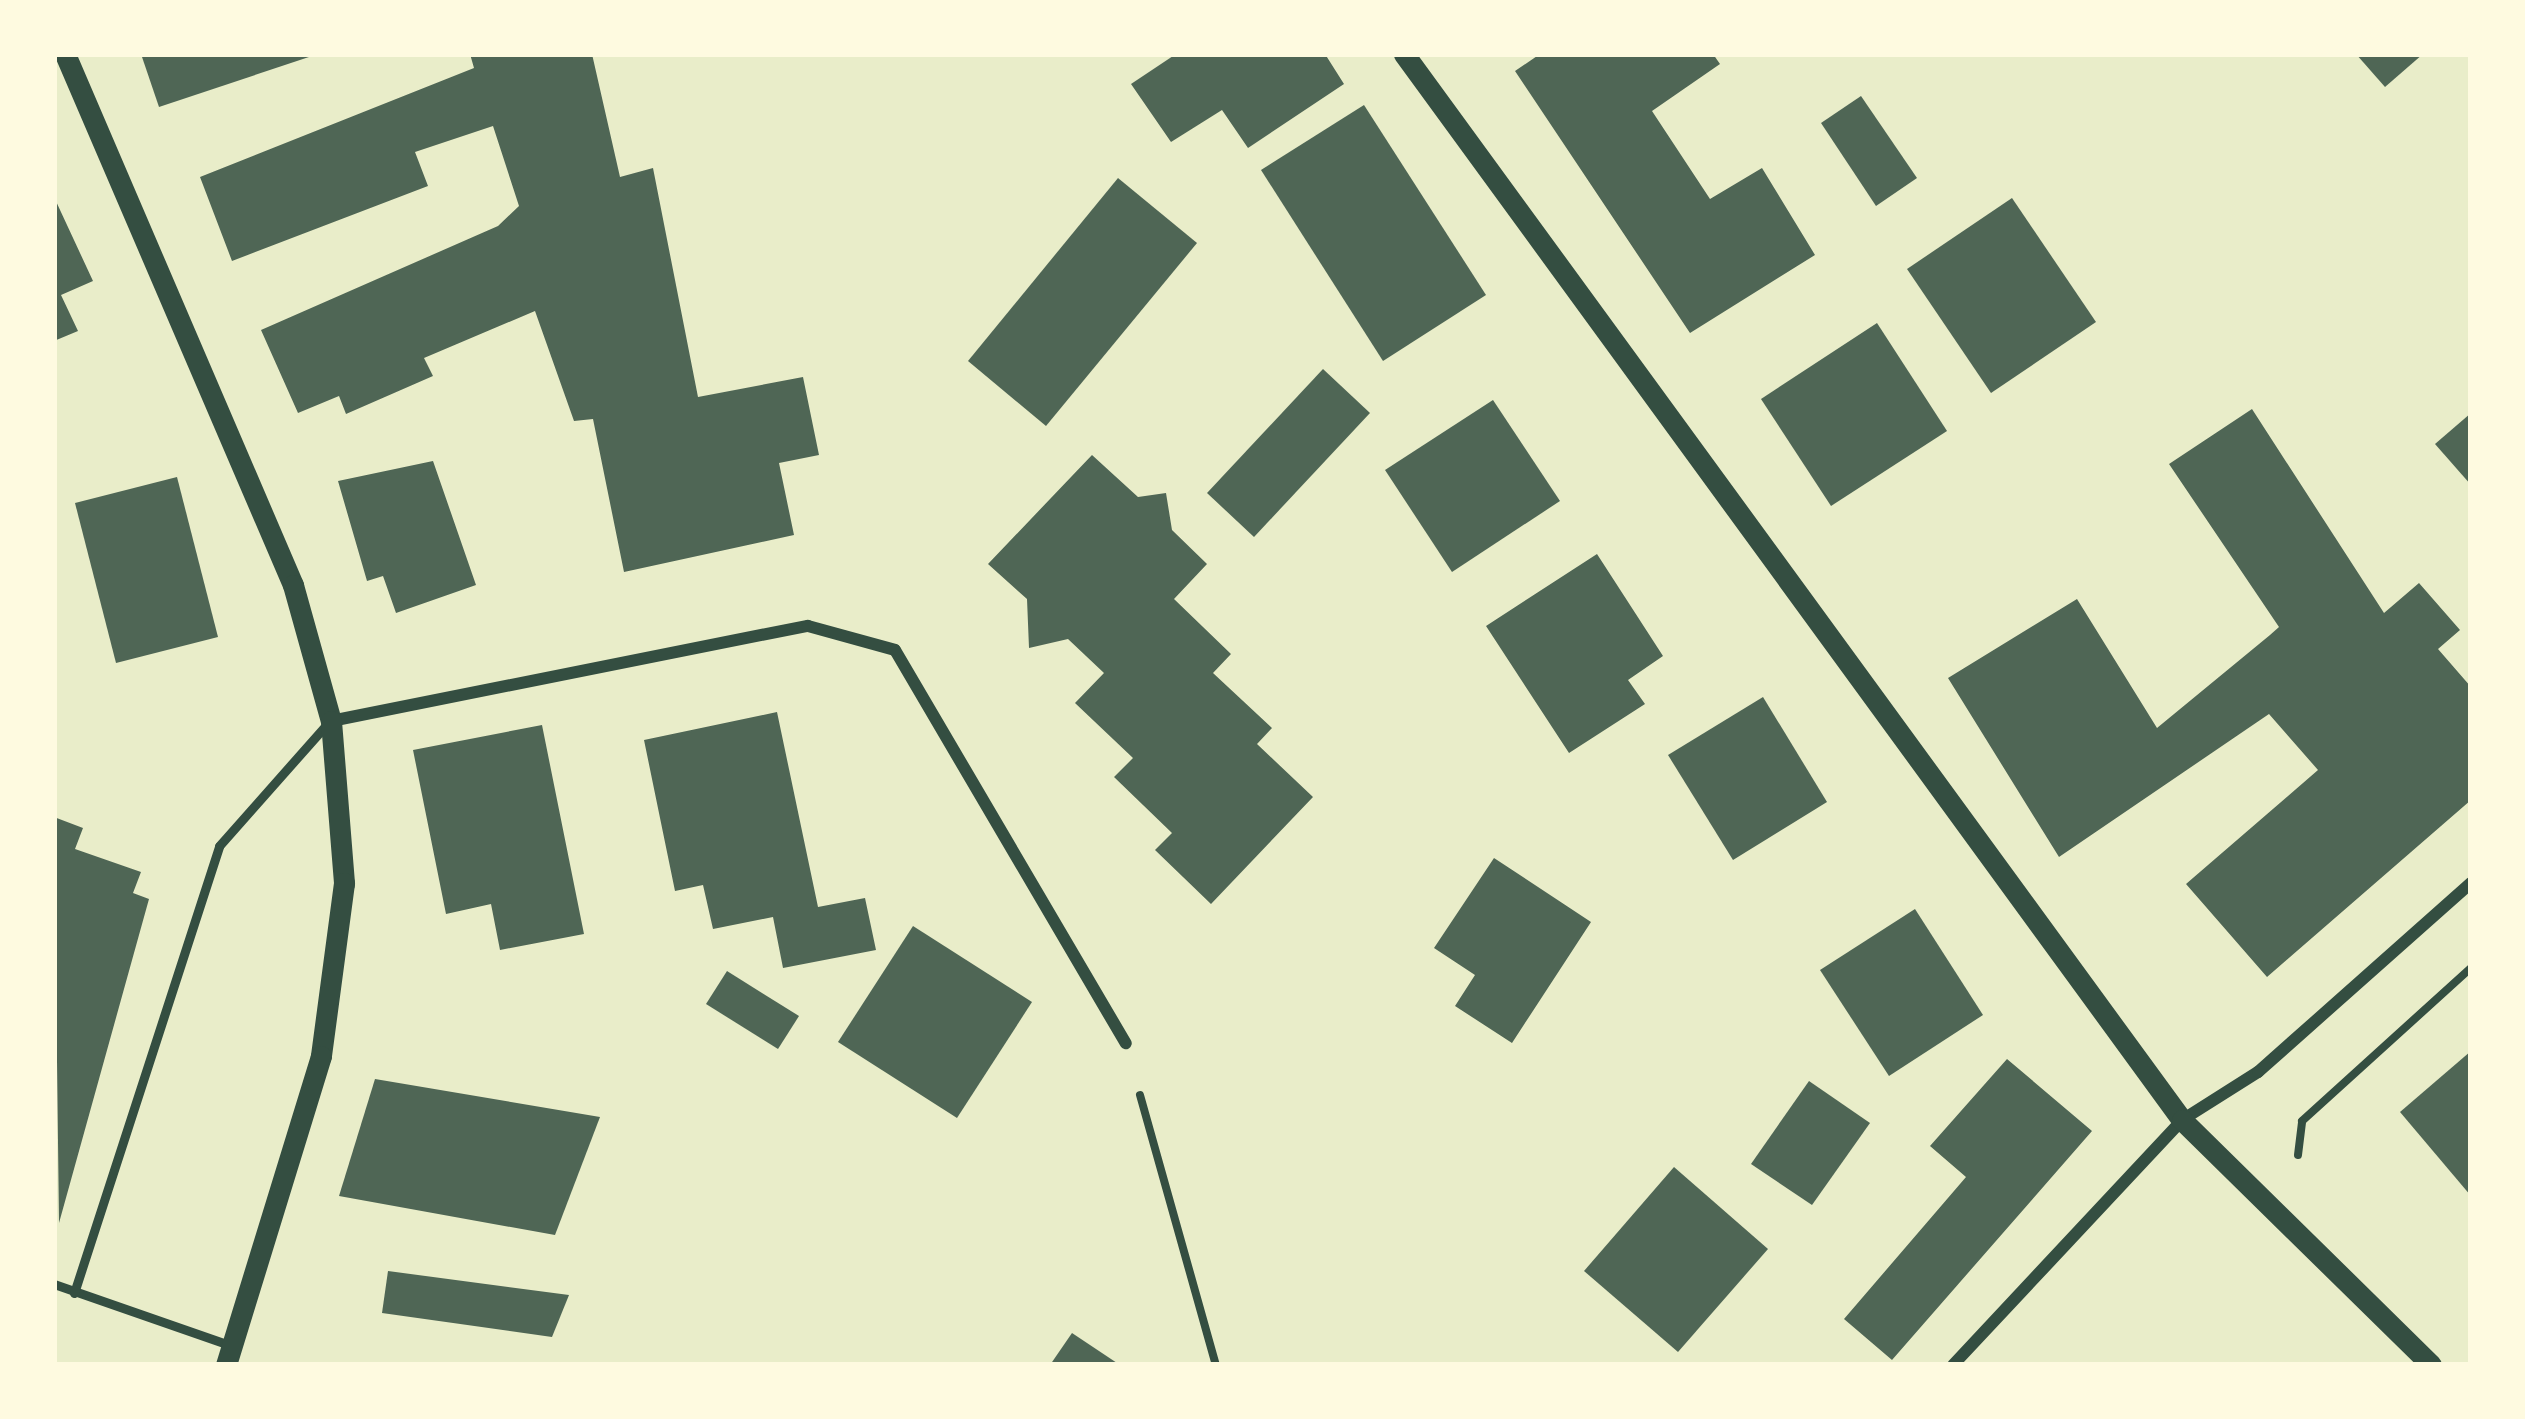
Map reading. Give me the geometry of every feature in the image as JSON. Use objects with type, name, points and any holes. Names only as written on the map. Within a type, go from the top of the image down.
[{"type":"street","points":[[65,54],[293,584],[331,721],[344,883],[322,1056],[229,1356]]},
{"type":"street","points":[[1403,54],[2182,1120],[2431,1365]]},
{"type":"street","points":[[331,721],[808,626],[895,650],[1126,1043]]},
{"type":"street","points":[[1953,1365],[2182,1120],[2258,1072],[2471,883]]},
{"type":"lane","points":[[74,1293],[219,846],[331,721]]},
{"type":"lane","points":[[54,1284],[229,1356]]},
{"type":"path","points":[[2269,1206],[2298,1159],[2302,1121],[2471,968]]},
{"type":"path","points":[[1126,1043],[1216,1365]]},
{"type":"building","points":[[141,54],[315,54],[315,55],[159,107]]},
{"type":"building","points":[[470,54],[592,54],[620,177],[653,168],[698,397],[803,377],[819,455],[779,463],[794,535],[624,572],[593,419],[574,421],[535,311],[424,358],[433,376],[346,414],[339,396],[298,413],[261,330],[498,226],[519,206],[493,126],[415,152],[428,186],[232,261],[200,177],[474,68]]},
{"type":"building","points":[[1176,54],[1325,54],[1344,84],[1248,148],[1222,110],[1171,142],[1131,84]]},
{"type":"building","points":[[1540,54],[1713,54],[1720,64],[1652,111],[1710,199],[1762,168],[1815,255],[1690,333],[1515,71]]},
{"type":"building","points":[[2356,54],[2423,54],[2385,87]]},
{"type":"building","points":[[1861,96],[1917,178],[1876,206],[1821,123]]},
{"type":"building","points":[[1364,105],[1486,295],[1383,361],[1261,170]]},
{"type":"building","points":[[1118,178],[1197,243],[1046,426],[968,361]]},
{"type":"building","points":[[54,197],[93,281],[61,295],[78,331],[54,341]]},
{"type":"building","points":[[2012,198],[2096,322],[1991,393],[1907,269]]},
{"type":"building","points":[[1877,323],[1947,431],[1831,506],[1761,399]]},
{"type":"building","points":[[1323,369],[1370,413],[1254,537],[1207,493]]},
{"type":"building","points":[[1493,400],[1560,501],[1452,572],[1385,470]]},
{"type":"building","points":[[2252,409],[2384,613],[2419,583],[2460,630],[2438,649],[2471,687],[2471,800],[2267,977],[2186,884],[2318,770],[2269,714],[2059,857],[1948,678],[2077,599],[2157,728],[2270,635],[2279,627],[2169,464]]},
{"type":"building","points":[[2471,413],[2471,485],[2435,444]]},
{"type":"building","points":[[1092,455],[1138,497],[1166,493],[1172,530],[1207,564],[1174,599],[1231,654],[1213,673],[1272,728],[1257,744],[1313,797],[1211,904],[1155,850],[1172,833],[1114,777],[1133,758],[1075,703],[1104,673],[1068,639],[1029,648],[1027,599],[988,564]]},
{"type":"building","points":[[433,461],[476,585],[396,613],[383,576],[367,581],[338,481]]},
{"type":"building","points":[[177,477],[218,637],[116,663],[75,503]]},
{"type":"building","points":[[1597,554],[1663,656],[1628,680],[1645,704],[1569,753],[1486,626]]},
{"type":"building","points":[[1763,697],[1827,802],[1733,860],[1668,755]]},
{"type":"building","points":[[777,712],[818,907],[865,898],[876,950],[783,968],[773,917],[713,929],[703,885],[675,891],[644,740]]},
{"type":"building","points":[[542,725],[584,934],[500,950],[491,904],[446,914],[413,750]]},
{"type":"building","points":[[54,817],[83,828],[75,849],[141,872],[133,893],[149,899],[59,1223]]},
{"type":"building","points":[[1494,858],[1591,922],[1512,1043],[1455,1006],[1475,975],[1434,948]]},
{"type":"building","points":[[1915,909],[1983,1015],[1889,1076],[1820,970]]},
{"type":"building","points":[[913,926],[1032,1002],[957,1118],[838,1042]]},
{"type":"building","points":[[727,971],[799,1016],[778,1049],[706,1004]]},
{"type":"building","points":[[2471,1051],[2471,1196],[2400,1112]]},
{"type":"building","points":[[2007,1059],[2092,1131],[1892,1360],[1844,1319],[1966,1177],[1930,1146]]},
{"type":"building","points":[[375,1079],[600,1117],[555,1235],[339,1196]]},
{"type":"building","points":[[1809,1081],[1870,1123],[1812,1205],[1751,1164]]},
{"type":"building","points":[[1674,1167],[1768,1249],[1678,1352],[1584,1271]]},
{"type":"building","points":[[388,1271],[569,1295],[552,1337],[382,1313]]},
{"type":"building","points":[[1072,1333],[1120,1365],[1050,1365]]}]
